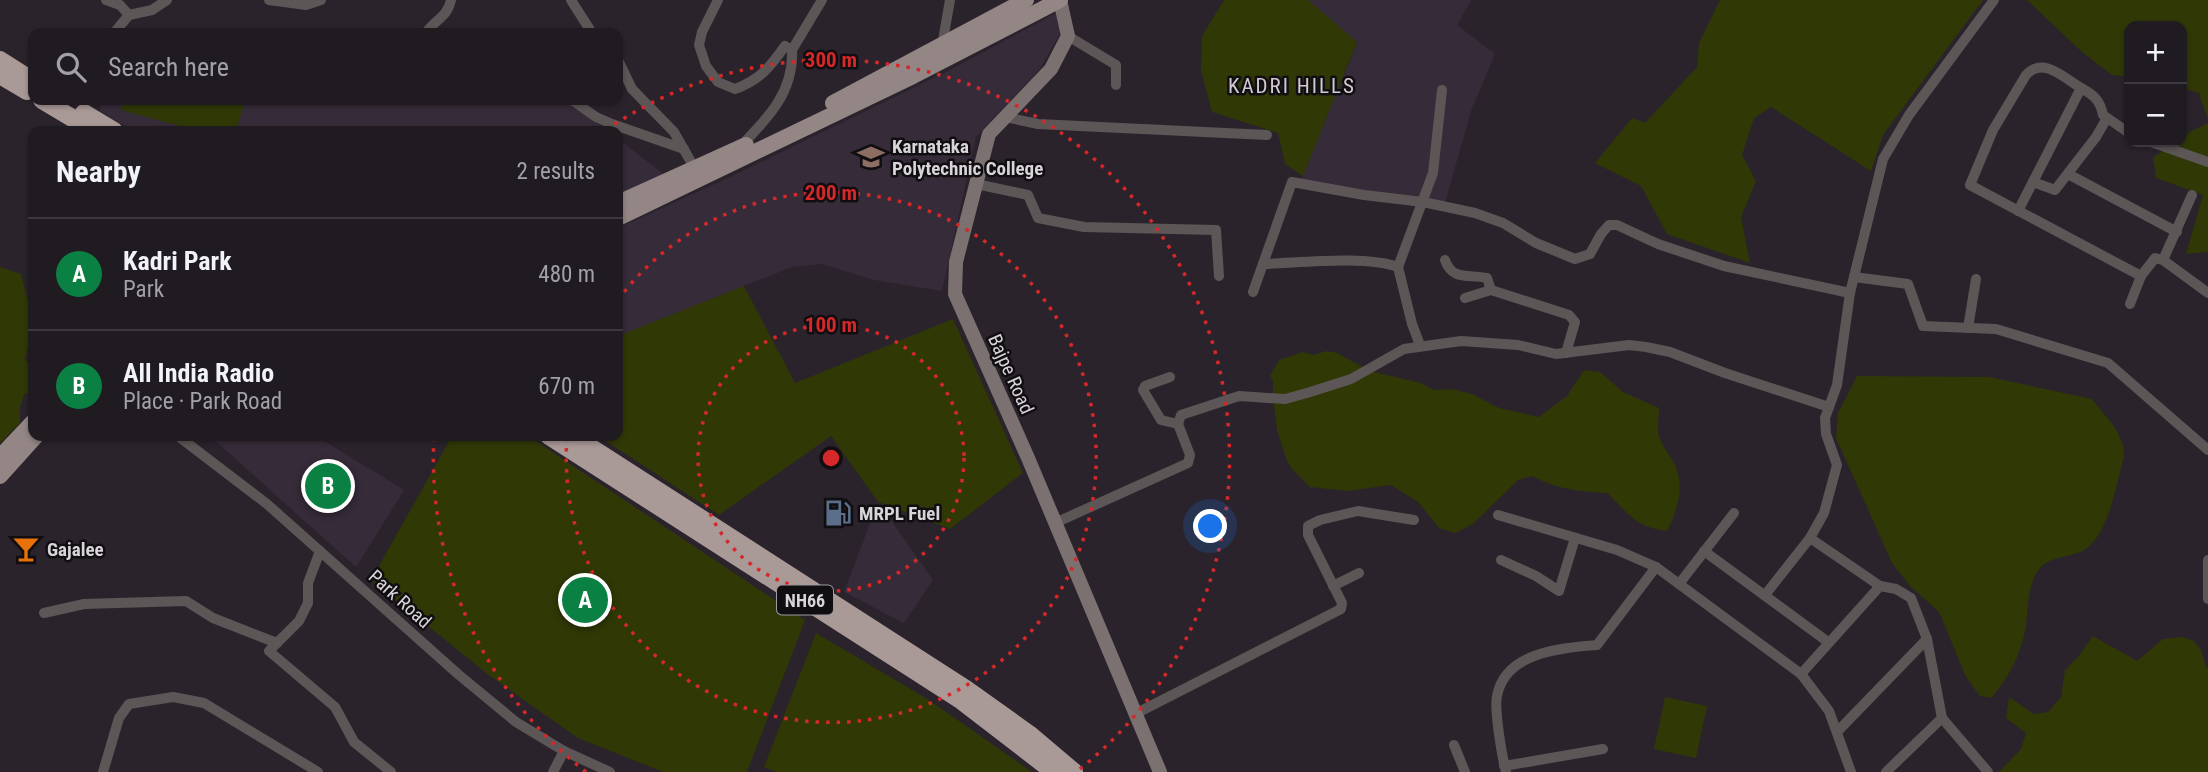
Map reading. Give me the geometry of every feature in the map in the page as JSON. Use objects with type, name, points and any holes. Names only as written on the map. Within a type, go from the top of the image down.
[{"type":"highway","points":[[0,60],[28,78]]},
{"type":"highway","points":[[0,75],[28,92]]},
{"type":"highway","points":[[50,105],[86,126]]},
{"type":"highway","points":[[86,106],[108,126]]},
{"type":"highway","name":"NH66","points":[[557,441],[962,702],[1054,772]]},
{"type":"highway","name":"NH66","points":[[581,441],[966,689],[1074,772]]},
{"type":"main road","points":[[623,215],[1026,0]]},
{"type":"main road","points":[[623,201],[913,76],[1060,0]]},
{"type":"main road","points":[[0,457],[28,427]]},
{"type":"main road","points":[[0,476],[32,441]]},
{"type":"street","points":[[106,0],[120,5],[129,15]]},
{"type":"street","points":[[118,28],[129,15],[152,10],[167,0]]},
{"type":"street","points":[[269,0],[306,5],[321,0]]},
{"type":"street","points":[[430,28],[447,12],[451,0]]},
{"type":"street","points":[[571,0],[589,28]]},
{"type":"street","points":[[718,0],[702,32],[699,45],[706,66],[718,82],[735,89],[754,82],[785,46],[792,50]]},
{"type":"street","points":[[733,155],[775,110],[786,89],[793,64],[792,50],[822,0]]},
{"type":"street","points":[[942,46],[950,0]]},
{"type":"street","points":[[1060,0],[1068,36],[1116,65],[1116,85]]},
{"type":"street","points":[[1765,595],[1810,538],[1824,513],[1838,465],[1826,434],[1825,418],[1837,385],[1850,293],[1883,159],[1909,115],[1994,0]]},
{"type":"street","name":"Bajpe Road","points":[[1068,36],[1051,69],[989,134],[956,262],[955,294],[1160,772]]},
{"type":"street","points":[[2124,130],[2103,115],[2100,103],[2092,94],[2046,67],[2038,66],[2031,69],[1993,130],[1970,185],[2141,276]]},
{"type":"street","points":[[623,70],[632,89],[674,132],[695,169]]},
{"type":"street","points":[[2018,211],[2081,88]]},
{"type":"street","points":[[1420,345],[1398,267],[1433,173],[1442,90]]},
{"type":"street","points":[[579,105],[596,117],[618,126]]},
{"type":"street","points":[[1005,117],[1038,124],[1267,135]]},
{"type":"street","points":[[2033,182],[2055,190],[2096,137],[2107,118]]},
{"type":"street","points":[[623,128],[685,149]]},
{"type":"street","points":[[2165,147],[2208,162]]},
{"type":"street","points":[[2068,174],[2177,232]]},
{"type":"street","points":[[1253,292],[1292,182],[1423,202],[1475,213],[1503,223],[1536,243],[1575,259],[1590,254],[1609,225],[1617,225],[1658,244],[1724,265],[1850,293]]},
{"type":"street","points":[[976,184],[1028,195],[1038,218],[1084,227],[1216,230],[1219,276]]},
{"type":"street","points":[[2163,260],[2192,195]]},
{"type":"street","points":[[2130,304],[2141,276],[2155,258],[2163,260],[2208,293]]},
{"type":"street","points":[[1445,260],[1447,266],[1456,274],[1487,278],[1491,290]]},
{"type":"street","points":[[1263,264],[1368,261],[1385,262],[1398,267]]},
{"type":"street","points":[[1854,277],[1908,284],[1923,326],[1996,328],[2108,363],[2208,450]]},
{"type":"street","points":[[1968,328],[1976,279]]},
{"type":"street","points":[[1465,298],[1491,290],[1574,318],[1566,353]]},
{"type":"street","points":[[1055,523],[1188,463],[1190,455],[1178,424],[1181,415],[1239,396],[1284,398],[1351,379],[1404,349],[1420,345],[1484,342],[1518,345],[1556,354],[1629,345],[1646,347],[1670,352],[1829,407]]},
{"type":"street","points":[[1170,377],[1145,386],[1143,390],[1161,420],[1178,424]]},
{"type":"street","name":"Park Road","points":[[184,441],[267,504],[459,675],[516,722],[564,751],[610,772]]},
{"type":"street","points":[[1135,714],[1341,609],[1342,603],[1308,535],[1308,526],[1320,520],[1358,511],[1414,520]]},
{"type":"street","points":[[1679,584],[1734,513]]},
{"type":"street","points":[[1498,515],[1617,550],[1656,567],[1801,674],[1829,711],[1851,772]]},
{"type":"street","points":[[1500,560],[1536,576],[1559,591],[1576,538]]},
{"type":"street","points":[[1810,538],[1880,586],[1896,589],[1911,598],[1927,639],[1942,718],[1988,772]]},
{"type":"street","points":[[320,551],[308,583],[308,603],[299,621],[269,651],[335,707],[354,742],[391,772]]},
{"type":"street","points":[[1704,551],[1828,642]]},
{"type":"street","points":[[2208,560],[2208,599]]},
{"type":"street","points":[[1603,749],[1505,769],[1496,698],[1501,682],[1519,663],[1559,648],[1597,645],[1656,567]]},
{"type":"street","points":[[1333,586],[1359,573]]},
{"type":"street","points":[[1801,674],[1880,586]]},
{"type":"street","points":[[44,613],[84,604],[187,601],[213,618],[277,643]]},
{"type":"street","points":[[1837,732],[1927,639]]},
{"type":"street","points":[[103,772],[120,718],[129,704],[173,697],[204,703],[318,772]]},
{"type":"street","points":[[1886,772],[1942,718]]},
{"type":"street","points":[[1454,745],[1465,772]]},
{"type":"street","points":[[553,772],[564,751]]},
{"type":"shaded area","points":[[1308,0],[1471,0],[1457,25],[1495,54],[1471,111],[1445,203],[1298,188],[1357,43]]},
{"type":"shaded area","name":"Karnataka Polytechnic College","points":[[1056,13],[1060,34],[1039,70],[976,137],[942,291],[874,280],[822,264],[792,267],[623,334],[623,226],[950,70]]},
{"type":"shaded area","points":[[101,105],[573,105],[601,126],[125,126],[100,111]]},
{"type":"shaded area","points":[[623,143],[669,178],[623,198]]},
{"type":"shaded area","points":[[216,441],[324,441],[404,490],[356,567]]},
{"type":"shaded area","points":[[878,502],[933,580],[904,623],[844,592]]},
{"type":"green space","points":[[1224,0],[1308,0],[1357,42],[1303,176],[1285,164],[1278,133],[1212,112],[1201,71],[1202,36]]},
{"type":"green space","points":[[1720,0],[1983,0],[1883,135],[1871,171],[1771,107],[1754,118],[1742,155],[1756,181],[1741,217],[1750,263],[1667,234],[1641,186],[1595,163],[1632,118],[1645,123],[1697,67],[1699,43]]},
{"type":"green space","points":[[2027,0],[2208,0],[2208,120],[2199,93],[2187,89],[2187,21],[2124,21],[2124,76],[2112,75],[2082,52]]},
{"type":"green space","points":[[122,105],[244,105],[237,126],[180,126],[121,110]]},
{"type":"green space","points":[[2208,123],[2208,252],[2186,254],[2203,195],[2156,178],[2153,158],[2167,147],[2187,147],[2187,134]]},
{"type":"green space","points":[[0,267],[21,274],[28,301],[28,347],[25,360],[28,362],[28,394],[25,393],[20,406],[20,423],[0,443]]},
{"type":"green space","points":[[744,286],[795,383],[953,319],[1023,473],[950,529],[878,502],[831,436],[719,515],[606,441],[623,441],[623,334]]},
{"type":"green space","points":[[1327,351],[1337,353],[1370,371],[1421,383],[1434,390],[1451,389],[1472,394],[1499,408],[1539,417],[1567,396],[1584,370],[1600,372],[1623,392],[1659,408],[1659,436],[1677,470],[1680,488],[1677,506],[1667,531],[1640,523],[1607,493],[1568,489],[1532,476],[1518,480],[1473,524],[1455,533],[1439,528],[1418,502],[1391,485],[1347,491],[1310,487],[1291,468],[1286,458],[1277,430],[1273,381],[1270,376],[1279,360],[1303,352],[1312,355]]},
{"type":"green space","points":[[1857,376],[1989,377],[2092,399],[2116,429],[2123,445],[2124,457],[2114,496],[2098,536],[2090,546],[2080,552],[2048,562],[2040,568],[2032,582],[2025,631],[2017,658],[1991,698],[1980,696],[1966,677],[1939,612],[1910,586],[1892,563],[1836,438],[1838,413]]},
{"type":"green space","points":[[449,441],[536,441],[805,620],[747,772],[663,772],[578,738],[490,676],[371,580]]},
{"type":"green space","points":[[816,633],[929,700],[1032,772],[777,772],[764,767]]},
{"type":"green space","points":[[2093,636],[2137,661],[2163,639],[2183,637],[2194,641],[2208,668],[2208,772],[1999,772],[2021,749],[2026,733],[2006,718],[2009,697],[2034,714],[2048,712],[2061,697],[2065,670]]},
{"type":"green space","points":[[1665,697],[1707,706],[1696,758],[1654,749]]},
{"type":"place","name":"Karnataka Polytechnic College","points":[[871,157]]},
{"type":"place","name":"All India Radio","points":[[328,486]]},
{"type":"place","name":"MRPL Fuel","points":[[838,513]]},
{"type":"place","name":"Gajalee","points":[[26,549]]},
{"type":"place","name":"Kadri Park","points":[[585,600]]},
{"type":"district","name":"KADRI HILLS","points":[[1292,86]]}]
